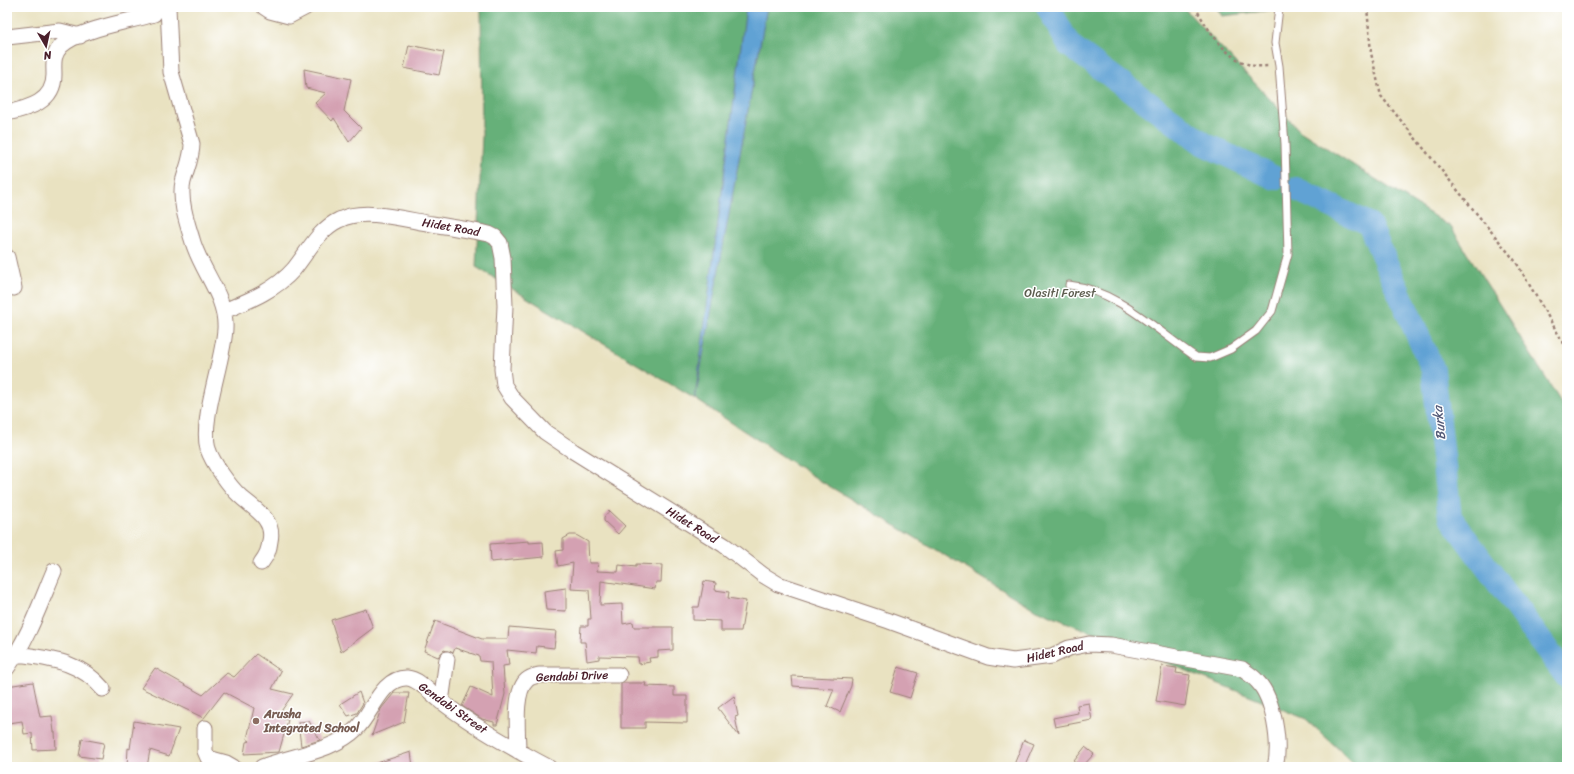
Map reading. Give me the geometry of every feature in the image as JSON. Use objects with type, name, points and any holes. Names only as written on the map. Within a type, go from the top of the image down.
[{"type":"street","points":[[7,113],[37,104],[49,94],[53,87],[54,58],[56,53],[64,44],[80,36],[154,14],[159,7]]},
{"type":"street","points":[[168,7],[171,72],[192,144],[192,155],[183,182],[183,200],[192,240],[224,311],[225,330],[219,368],[208,416],[207,440],[212,457],[239,495],[269,522],[272,534],[268,554],[262,563]]},
{"type":"street","points":[[264,7],[270,11],[289,16],[306,7]]},
{"type":"street","points":[[7,37],[55,31],[80,36]]},
{"type":"street","name":"Hidet Road","points":[[224,311],[246,302],[279,282],[293,270],[332,224],[350,216],[376,214],[489,234],[495,237],[500,243],[503,258],[505,306],[502,369],[504,386],[524,412],[545,432],[572,451],[724,545],[763,575],[778,584],[889,621],[988,657],[1013,661],[1052,656],[1069,648],[1111,645],[1242,669],[1257,681],[1268,696],[1276,729],[1275,767]]},
{"type":"street","points":[[7,257],[14,288]]},
{"type":"street","points":[[7,668],[17,654],[54,571]]},
{"type":"street","points":[[17,654],[50,659],[80,668],[92,677],[103,689]]},
{"type":"street","points":[[441,702],[447,659]]},
{"type":"street","name":"Gendabi Drive","points":[[518,751],[518,698],[522,686],[528,679],[539,675],[619,675]]},
{"type":"street","name":"Gendabi Street","points":[[262,767],[310,752],[344,738],[358,726],[385,689],[393,682],[402,679],[411,679],[441,702],[518,751],[548,767]]},
{"type":"street","points":[[205,728],[205,751],[208,758],[226,763],[233,767]]},
{"type":"lane","points":[[1068,285],[1085,286],[1116,302],[1196,357],[1210,358],[1231,349],[1256,331],[1272,311],[1288,254],[1285,144],[1279,66],[1275,43],[1279,7]]},
{"type":"path","points":[[1195,7],[1215,37],[1235,59],[1252,66],[1279,66]]},
{"type":"path","points":[[1367,7],[1371,54],[1381,96],[1516,262],[1567,349]]},
{"type":"green space","name":"Olasiti Forest","points":[[481,7],[1183,7],[1300,131],[1451,227],[1567,412],[1567,767],[1358,767],[1306,719],[1036,610],[819,480],[695,399],[476,267],[482,136]]},
{"type":"green space","points":[[1216,7],[1299,7],[1222,16]]},
{"type":"water","points":[[746,7],[767,7],[695,399]]},
{"type":"building","points":[[409,45],[444,52],[439,75],[404,68]]},
{"type":"building","points":[[304,69],[351,79],[344,111],[361,128],[349,142],[334,118],[332,121],[315,103],[326,93],[306,88]]},
{"type":"building","points":[[609,511],[625,526],[618,534],[604,521],[604,517]]},
{"type":"building","points":[[570,535],[576,535],[588,542],[589,563],[598,563],[597,571],[618,572],[619,565],[636,567],[636,564],[662,565],[661,582],[656,582],[655,589],[601,581],[600,605],[622,604],[623,624],[633,622],[634,627],[673,627],[673,650],[658,651],[658,657],[649,658],[650,662],[639,664],[638,657],[599,656],[599,659],[587,661],[585,642],[580,642],[581,626],[588,626],[588,619],[591,619],[589,590],[571,589],[573,563],[558,566],[556,551],[563,550],[563,539]]},
{"type":"building","points":[[529,541],[529,543],[543,542],[544,557],[491,562],[490,544]]},
{"type":"building","points":[[704,581],[716,583],[715,590],[729,592],[728,598],[746,601],[741,631],[721,631],[721,621],[693,620],[693,607],[699,607]]},
{"type":"building","points":[[566,588],[566,611],[546,610],[544,591]]},
{"type":"building","points":[[366,609],[373,628],[341,652],[331,620]]},
{"type":"building","points":[[435,621],[482,639],[508,639],[509,627],[556,631],[554,648],[537,646],[536,653],[507,650],[509,665],[503,666],[505,694],[497,725],[494,725],[494,722],[482,719],[462,706],[471,687],[493,697],[491,662],[480,661],[479,656],[455,648],[453,653],[444,650],[438,657],[424,651]]},
{"type":"building","points":[[256,654],[281,671],[272,689],[293,694],[277,717],[288,720],[279,752],[244,754],[246,742],[250,741],[247,739],[254,708],[224,692],[204,718],[141,688],[155,668],[203,695],[227,673],[234,677]]},
{"type":"building","points":[[1162,666],[1177,668],[1176,673],[1190,675],[1185,706],[1156,701]]},
{"type":"building","points":[[898,667],[918,673],[910,698],[890,692]]},
{"type":"building","points":[[792,676],[852,679],[851,686],[840,712],[827,706],[834,689],[793,686]]},
{"type":"building","points":[[33,682],[40,717],[52,716],[56,749],[33,750],[32,733],[24,734],[22,721],[9,723],[7,686]]},
{"type":"building","points":[[621,683],[646,683],[645,686],[674,687],[674,696],[687,696],[687,723],[645,722],[645,728],[621,728]]},
{"type":"building","points":[[359,692],[363,703],[357,713],[348,716],[340,704]]},
{"type":"building","points":[[394,693],[409,693],[404,722],[372,735],[381,709]]},
{"type":"building","points":[[734,696],[738,716],[735,717],[739,736],[718,708]]},
{"type":"building","points":[[1089,703],[1092,720],[1055,727],[1053,718],[1078,713],[1077,705]]},
{"type":"building","points":[[134,721],[179,729],[169,756],[150,750],[147,767],[127,767],[128,748],[130,749]]},
{"type":"building","points":[[309,721],[320,740],[301,746],[298,722]]},
{"type":"building","points":[[82,739],[104,743],[101,759],[79,756]]},
{"type":"building","points":[[1024,740],[1034,744],[1024,767],[1013,767]]},
{"type":"building","points":[[1085,747],[1094,754],[1082,767],[1074,761]]},
{"type":"building","points":[[411,752],[413,767],[372,767],[371,765]]},
{"type":"waterway","points":[[1048,7],[1069,45],[1204,144],[1275,178]]},
{"type":"waterway","name":"Burka","points":[[1296,189],[1369,224],[1433,370],[1450,517],[1567,677]]},
{"type":"place","name":"Arusha Integrated School","points":[[256,721]]}]
